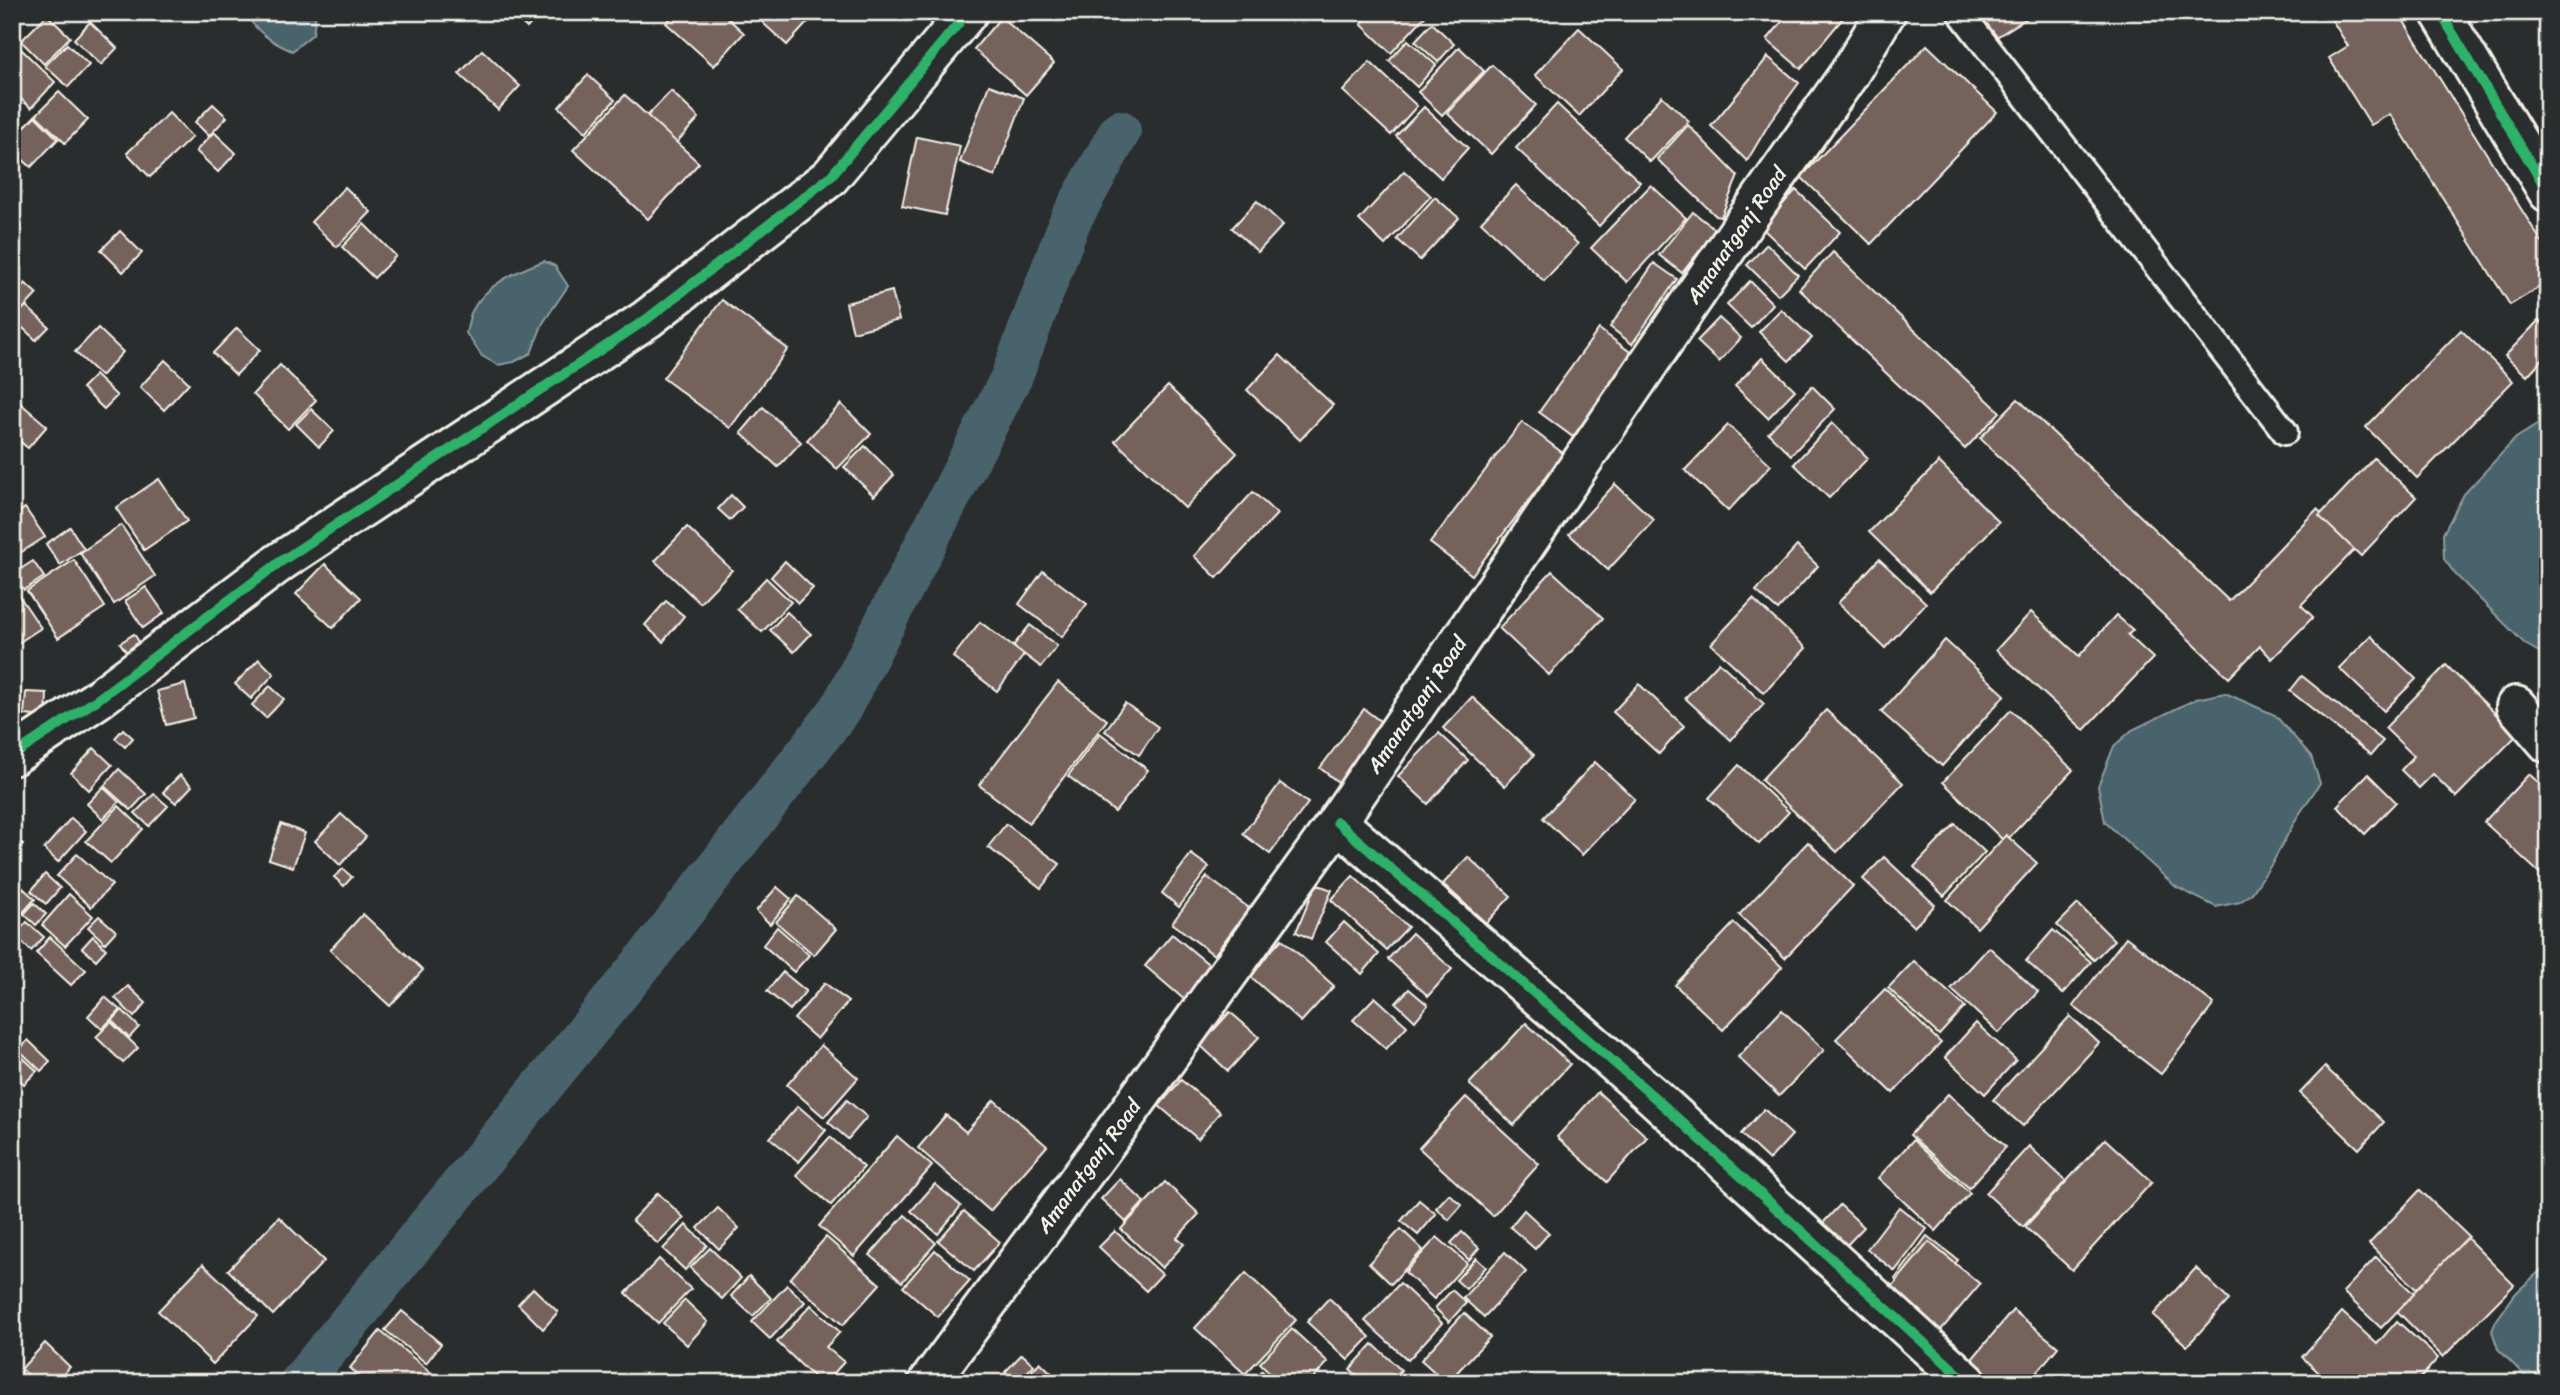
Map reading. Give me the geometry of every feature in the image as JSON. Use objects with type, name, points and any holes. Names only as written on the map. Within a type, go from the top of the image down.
[{"type":"street","points":[[12,756],[98,699],[280,562],[647,319],[830,177],[968,12]]},
{"type":"street","name":"Amanatganj Road","points":[[928,1383],[1337,822],[1746,220],[1849,75],[1886,12]]},
{"type":"street","points":[[2440,12],[2548,192]]},
{"type":"street","points":[[2516,706],[2548,743]]},
{"type":"street","points":[[1337,822],[1654,1097],[1968,1383]]},
{"type":"lane","points":[[1960,12],[2285,432]]},
{"type":"water","points":[[244,12],[316,12],[313,34],[292,51],[265,36]]},
{"type":"water","points":[[2491,12],[2548,12],[2548,21],[2501,22]]},
{"type":"water","points":[[544,261],[555,266],[568,286],[543,323],[531,353],[514,362],[498,365],[482,356],[466,333],[472,311],[485,293],[494,286],[513,274]]},
{"type":"water","points":[[2548,418],[2548,657],[2525,644],[2456,575],[2444,559],[2443,534],[2464,494],[2516,438]]},
{"type":"water","points":[[2225,693],[2275,715],[2311,756],[2320,783],[2252,893],[2240,902],[2216,907],[2176,887],[2105,822],[2098,786],[2114,746],[2132,730],[2196,699]]},
{"type":"water","points":[[2548,1256],[2548,1383],[2532,1383],[2498,1349],[2492,1331],[2516,1293],[2543,1268]]},
{"type":"building","points":[[96,12],[112,12],[104,20]]},
{"type":"building","points":[[510,12],[541,12],[527,28]]},
{"type":"building","points":[[676,12],[721,12],[744,33],[714,66],[666,23]]},
{"type":"building","points":[[751,12],[817,12],[787,45]]},
{"type":"building","points":[[1095,12],[1124,12],[1122,20]]},
{"type":"building","points":[[1354,12],[1369,12],[1362,20]]},
{"type":"building","points":[[1373,12],[1429,12],[1391,53],[1361,24]]},
{"type":"building","points":[[1790,12],[1848,12],[1801,69],[1767,40]]},
{"type":"building","points":[[1966,12],[2037,12],[1985,44]]},
{"type":"building","points":[[2327,12],[2398,12],[2548,252],[2548,282],[2510,305],[2390,114],[2371,125],[2329,58],[2348,46]]},
{"type":"building","points":[[47,15],[70,37],[44,64],[21,41]]},
{"type":"building","points":[[1001,17],[1054,63],[1026,95],[974,49]]},
{"type":"building","points":[[90,22],[117,48],[101,65],[74,39]]},
{"type":"building","points":[[1432,23],[1454,44],[1438,62],[1415,41]]},
{"type":"building","points":[[1579,28],[1623,69],[1579,116],[1535,75]]},
{"type":"building","points":[[1408,40],[1436,65],[1417,87],[1389,61]]},
{"type":"building","points":[[67,44],[89,65],[68,87],[45,66]]},
{"type":"building","points":[[1927,45],[1997,112],[1871,244],[1801,177]]},
{"type":"building","points":[[1459,47],[1484,71],[1442,115],[1418,92]]},
{"type":"building","points":[[20,48],[55,82],[31,108],[12,91],[12,56]]},
{"type":"building","points":[[482,50],[520,86],[498,110],[459,74]]},
{"type":"building","points":[[1768,57],[1799,83],[1770,122],[1747,161],[1711,126]]},
{"type":"building","points":[[1370,62],[1417,106],[1391,135],[1343,91]]},
{"type":"building","points":[[1492,65],[1536,105],[1491,154],[1447,113]]},
{"type":"building","points":[[588,75],[615,100],[586,132],[559,107]]},
{"type":"building","points":[[989,85],[1024,98],[995,176],[960,162]]},
{"type":"building","points":[[671,91],[699,118],[664,156],[635,129]]},
{"type":"building","points":[[59,92],[88,120],[65,143],[36,115]]},
{"type":"building","points":[[625,95],[699,163],[648,219],[573,150]]},
{"type":"building","points":[[1662,96],[1689,121],[1650,162],[1624,137]]},
{"type":"building","points":[[213,104],[227,117],[209,136],[195,122]]},
{"type":"building","points":[[1557,104],[1640,182],[1599,226],[1516,148]]},
{"type":"building","points":[[2548,104],[2548,127],[2538,110]]},
{"type":"building","points":[[1424,107],[1468,148],[1441,178],[1396,136]]},
{"type":"building","points":[[169,113],[192,137],[150,177],[127,153]]},
{"type":"building","points":[[35,116],[58,139],[31,167],[12,150],[12,140]]},
{"type":"building","points":[[1688,125],[1738,176],[1721,217],[1716,216],[1657,159]]},
{"type":"building","points":[[214,132],[236,153],[218,172],[196,151]]},
{"type":"building","points":[[917,137],[960,146],[945,215],[902,206]]},
{"type":"building","points":[[1404,171],[1431,196],[1385,245],[1359,220]]},
{"type":"building","points":[[1516,185],[1578,244],[1544,281],[1481,222]]},
{"type":"building","points":[[1651,185],[1686,218],[1627,282],[1591,248]]},
{"type":"building","points":[[345,187],[371,212],[337,247],[311,222]]},
{"type":"building","points":[[1796,190],[1840,232],[1805,269],[1761,227]]},
{"type":"building","points":[[1435,197],[1459,218],[1420,260],[1397,239]]},
{"type":"building","points":[[1257,201],[1283,225],[1258,252],[1232,228]]},
{"type":"building","points":[[1693,212],[1716,230],[1682,273],[1659,255]]},
{"type":"building","points":[[364,224],[396,256],[374,278],[342,247]]},
{"type":"building","points":[[120,231],[142,253],[123,272],[101,250]]},
{"type":"building","points":[[1767,244],[1798,275],[1778,295],[1747,265]]},
{"type":"building","points":[[1833,252],[2000,412],[1965,449],[1799,289]]},
{"type":"building","points":[[1654,263],[1677,279],[1632,344],[1610,327]]},
{"type":"building","points":[[1750,281],[1773,304],[1751,328],[1727,305]]},
{"type":"building","points":[[25,283],[37,294],[20,312],[12,305],[12,297]]},
{"type":"building","points":[[892,291],[899,320],[853,332],[846,303]]},
{"type":"building","points":[[722,300],[788,349],[730,428],[663,378]]},
{"type":"building","points":[[26,306],[49,327],[36,340],[13,319]]},
{"type":"building","points":[[1781,309],[1812,338],[1789,361],[1759,332]]},
{"type":"building","points":[[1719,318],[1741,338],[1719,362],[1697,341]]},
{"type":"building","points":[[2539,320],[2548,328],[2548,353],[2527,376],[2505,356]]},
{"type":"building","points":[[98,328],[123,352],[101,376],[75,352]]},
{"type":"building","points":[[237,328],[260,350],[236,375],[213,353]]},
{"type":"building","points":[[1599,329],[1633,354],[1573,437],[1539,412]]},
{"type":"building","points":[[2461,330],[2513,381],[2417,478],[2366,427]]},
{"type":"building","points":[[1280,355],[1333,405],[1300,440],[1247,390]]},
{"type":"building","points":[[1762,358],[1795,390],[1768,418],[1735,386]]},
{"type":"building","points":[[165,360],[189,383],[164,410],[140,387]]},
{"type":"building","points":[[280,365],[316,400],[288,429],[253,394]]},
{"type":"building","points":[[95,375],[117,396],[104,409],[82,388]]},
{"type":"building","points":[[1168,386],[1237,453],[1185,508],[1115,441]]},
{"type":"building","points":[[1812,386],[1835,409],[1791,455],[1768,433]]},
{"type":"building","points":[[12,396],[47,426],[28,448],[12,435]]},
{"type":"building","points":[[2018,399],[2229,601],[2317,509],[2357,547],[2301,605],[2313,617],[2272,659],[2260,646],[2229,678],[1980,438]]},
{"type":"building","points":[[841,404],[871,434],[837,469],[807,440]]},
{"type":"building","points":[[763,407],[801,442],[778,467],[741,433]]},
{"type":"building","points":[[311,409],[334,431],[319,447],[296,424]]},
{"type":"building","points":[[1522,422],[1564,454],[1472,575],[1430,543]]},
{"type":"building","points":[[1832,423],[1868,458],[1829,498],[1794,464]]},
{"type":"building","points":[[1728,425],[1771,465],[1728,511],[1685,470]]},
{"type":"building","points":[[865,446],[894,475],[874,496],[844,467]]},
{"type":"building","points":[[2374,458],[2416,497],[2361,556],[2319,516]]},
{"type":"building","points":[[1939,462],[1999,522],[1930,592],[1869,532]]},
{"type":"building","points":[[159,479],[187,521],[144,550],[116,508]]},
{"type":"building","points":[[1615,484],[1654,520],[1608,570],[1569,534]]},
{"type":"building","points":[[1253,492],[1277,514],[1217,578],[1194,556]]},
{"type":"building","points":[[731,495],[743,507],[730,520],[718,509]]},
{"type":"building","points":[[25,508],[45,537],[20,553],[12,541],[12,517]]},
{"type":"building","points":[[121,525],[155,576],[114,604],[80,553]]},
{"type":"building","points":[[70,527],[84,549],[60,565],[46,544]]},
{"type":"building","points":[[687,527],[732,570],[700,603],[655,561]]},
{"type":"building","points":[[1797,546],[1818,566],[1778,610],[1756,591]]},
{"type":"building","points":[[1879,559],[1926,603],[1885,648],[1838,603]]},
{"type":"building","points":[[74,560],[105,607],[58,638],[27,591]]},
{"type":"building","points":[[33,561],[44,577],[24,590],[13,574]]},
{"type":"building","points":[[785,561],[813,588],[798,603],[771,577]]},
{"type":"building","points":[[325,564],[361,598],[333,628],[296,594]]},
{"type":"building","points":[[1043,571],[1087,604],[1062,637],[1019,604]]},
{"type":"building","points":[[1552,571],[1603,618],[1549,675],[1499,628]]},
{"type":"building","points":[[766,578],[791,602],[762,632],[737,609]]},
{"type":"building","points":[[12,584],[19,594],[12,599]]},
{"type":"building","points":[[146,587],[164,613],[143,628],[125,601]]},
{"type":"building","points":[[20,597],[41,628],[12,647],[12,603]]},
{"type":"building","points":[[1753,599],[1806,648],[1764,693],[1711,644]]},
{"type":"building","points":[[666,601],[684,616],[663,642],[645,625]]},
{"type":"building","points":[[787,612],[811,634],[794,652],[770,630]]},
{"type":"building","points":[[2031,612],[2079,656],[2116,615],[2133,630],[2128,635],[2153,658],[2084,730],[1996,650]]},
{"type":"building","points":[[980,622],[1024,655],[997,691],[953,657]]},
{"type":"building","points":[[1030,625],[1057,646],[1041,667],[1013,646]]},
{"type":"building","points":[[134,634],[141,645],[128,654],[120,643]]},
{"type":"building","points":[[2371,636],[2416,679],[2384,711],[2339,668]]},
{"type":"building","points":[[1945,640],[2005,695],[1942,766],[1881,712]]},
{"type":"building","points":[[259,659],[274,674],[251,699],[235,684]]},
{"type":"building","points":[[1719,662],[1764,704],[1731,740],[1685,698]]},
{"type":"building","points":[[2446,665],[2517,735],[2456,797],[2433,774],[2419,788],[2401,770],[2414,756],[2385,728]]},
{"type":"building","points":[[2302,676],[2383,741],[2371,755],[2290,691]]},
{"type":"building","points":[[1058,682],[1107,720],[1029,823],[979,785]]},
{"type":"building","points":[[185,684],[194,718],[166,725],[157,691]]},
{"type":"building","points":[[1639,684],[1684,726],[1659,754],[1613,712]]},
{"type":"building","points":[[270,686],[284,699],[266,718],[252,705]]},
{"type":"building","points":[[26,692],[47,693],[46,717],[24,715]]},
{"type":"building","points":[[1472,697],[1534,755],[1505,786],[1443,728]]},
{"type":"building","points":[[1125,703],[1158,727],[1139,755],[1105,731]]},
{"type":"building","points":[[1364,709],[1396,733],[1351,792],[1320,768]]},
{"type":"building","points":[[1826,710],[1903,783],[1837,852],[1761,780]]},
{"type":"building","points":[[2011,710],[2073,770],[2005,842],[1943,782]]},
{"type":"building","points":[[123,729],[133,738],[125,747],[115,738]]},
{"type":"building","points":[[1100,733],[1148,770],[1115,812],[1068,776]]},
{"type":"building","points":[[1439,733],[1468,760],[1428,804],[1398,776]]},
{"type":"building","points":[[94,748],[112,765],[89,790],[71,773]]},
{"type":"building","points":[[1595,762],[1635,799],[1582,855],[1543,818]]},
{"type":"building","points":[[1739,765],[1789,812],[1759,844],[1709,798]]},
{"type":"building","points":[[119,769],[146,794],[131,810],[104,786]]},
{"type":"building","points":[[2368,774],[2396,802],[2365,834],[2337,806]]},
{"type":"building","points":[[2529,774],[2548,791],[2548,881],[2484,822]]},
{"type":"building","points":[[180,775],[192,786],[176,803],[163,792]]},
{"type":"building","points":[[1280,783],[1308,803],[1270,854],[1243,834]]},
{"type":"building","points":[[103,787],[119,802],[103,819],[87,804]]},
{"type":"building","points":[[154,794],[168,806],[149,826],[135,813]]},
{"type":"building","points":[[119,806],[143,829],[111,863],[86,841]]},
{"type":"building","points":[[341,814],[366,837],[340,865],[315,841]]},
{"type":"building","points":[[71,818],[86,831],[58,862],[44,849]]},
{"type":"building","points":[[281,824],[305,833],[293,867],[269,859]]},
{"type":"building","points":[[1006,824],[1060,864],[1041,888],[988,847]]},
{"type":"building","points":[[1955,824],[1985,852],[1944,896],[1914,867]]},
{"type":"building","points":[[12,835],[23,844],[12,857]]},
{"type":"building","points":[[2006,835],[2037,863],[1977,928],[1947,900]]},
{"type":"building","points":[[1808,842],[1853,886],[1785,958],[1739,915]]},
{"type":"building","points":[[77,854],[112,885],[91,907],[57,876]]},
{"type":"building","points":[[1191,854],[1209,867],[1179,907],[1162,893]]},
{"type":"building","points":[[1468,857],[1511,896],[1486,923],[1443,884]]},
{"type":"building","points":[[1884,857],[1935,905],[1914,927],[1863,879]]},
{"type":"building","points":[[343,869],[352,877],[344,886],[334,877]]},
{"type":"building","points":[[45,874],[60,888],[46,904],[31,891]]},
{"type":"building","points":[[1353,876],[1408,927],[1386,950],[1331,900]]},
{"type":"building","points":[[1207,877],[1249,908],[1214,955],[1172,923]]},
{"type":"building","points":[[12,878],[35,899],[18,918],[12,913]]},
{"type":"building","points":[[1316,884],[1332,890],[1311,939],[1296,932]]},
{"type":"building","points":[[777,887],[791,899],[770,924],[756,911]]},
{"type":"building","points":[[69,894],[93,916],[65,946],[42,925]]},
{"type":"building","points":[[798,896],[836,929],[814,955],[776,922]]},
{"type":"building","points":[[34,903],[46,914],[36,925],[24,914]]},
{"type":"building","points":[[2078,904],[2114,940],[2094,960],[2057,925]]},
{"type":"building","points":[[363,914],[423,970],[390,1006],[330,950]]},
{"type":"building","points":[[99,916],[116,931],[105,943],[88,927]]},
{"type":"building","points":[[12,918],[21,927],[12,936]]},
{"type":"building","points":[[27,922],[44,937],[31,951],[15,935]]},
{"type":"building","points":[[1344,922],[1379,954],[1362,974],[1326,942]]},
{"type":"building","points":[[1734,923],[1782,967],[1723,1030],[1675,985]]},
{"type":"building","points":[[777,927],[809,955],[794,972],[763,945]]},
{"type":"building","points":[[2053,930],[2091,962],[2063,994],[2026,961]]},
{"type":"building","points":[[1412,933],[1452,969],[1428,996],[1388,959]]},
{"type":"building","points":[[1172,934],[1213,968],[1186,1001],[1145,966]]},
{"type":"building","points":[[93,936],[106,949],[96,960],[82,948]]},
{"type":"building","points":[[50,937],[86,970],[71,985],[36,953]]},
{"type":"building","points":[[2126,937],[2214,1004],[2161,1074],[2073,1006]]},
{"type":"building","points":[[1282,939],[1334,986],[1301,1022],[1249,975]]},
{"type":"building","points":[[1989,947],[2038,992],[1999,1033],[1951,989]]},
{"type":"building","points":[[1914,961],[1965,1007],[1939,1035],[1888,988]]},
{"type":"building","points":[[783,972],[806,991],[790,1010],[767,991]]},
{"type":"building","points":[[825,983],[848,1002],[817,1039],[794,1019]]},
{"type":"building","points":[[128,986],[146,1003],[134,1017],[115,998]]},
{"type":"building","points":[[1409,989],[1428,1005],[1415,1021],[1396,1003]]},
{"type":"building","points":[[1885,989],[1941,1043],[1893,1093],[1836,1039]]},
{"type":"building","points":[[105,997],[120,1010],[102,1029],[88,1016]]},
{"type":"building","points":[[1375,997],[1407,1026],[1386,1049],[1353,1020]]},
{"type":"building","points":[[122,1010],[139,1027],[129,1038],[112,1021]]},
{"type":"building","points":[[1782,1010],[1824,1050],[1779,1096],[1738,1057]]},
{"type":"building","points":[[1230,1012],[1259,1037],[1228,1071],[1200,1045]]},
{"type":"building","points":[[2070,1016],[2099,1043],[2023,1126],[1993,1100]]},
{"type":"building","points":[[111,1022],[138,1048],[123,1063],[96,1037]]},
{"type":"building","points":[[1526,1023],[1570,1064],[1514,1125],[1469,1084]]},
{"type":"building","points":[[1976,1023],[2016,1060],[1985,1094],[1945,1057]]},
{"type":"building","points":[[28,1040],[50,1061],[41,1071],[19,1050]]},
{"type":"building","points":[[821,1045],[858,1078],[824,1117],[787,1085]]},
{"type":"building","points":[[19,1054],[37,1071],[24,1084],[12,1073],[12,1061]]},
{"type":"building","points":[[2325,1067],[2384,1122],[2359,1149],[2300,1093]]},
{"type":"building","points":[[1181,1080],[1220,1112],[1198,1139],[1159,1106]]},
{"type":"building","points":[[1598,1092],[1647,1137],[1607,1182],[1557,1137]]},
{"type":"building","points":[[1948,1094],[2006,1147],[1969,1188],[1910,1135]]},
{"type":"building","points":[[1466,1097],[1539,1164],[1493,1216],[1419,1148]]},
{"type":"building","points":[[847,1100],[867,1117],[848,1139],[828,1122]]},
{"type":"building","points":[[994,1100],[1047,1146],[990,1211],[918,1148],[946,1115],[966,1132]]},
{"type":"building","points":[[798,1106],[826,1130],[799,1162],[770,1138]]},
{"type":"building","points":[[1764,1109],[1792,1135],[1769,1160],[1741,1134]]},
{"type":"building","points":[[897,1136],[932,1166],[854,1256],[819,1226]]},
{"type":"building","points":[[830,1137],[864,1167],[831,1205],[796,1175]]},
{"type":"building","points":[[2105,1139],[2152,1182],[2072,1270],[2025,1227]]},
{"type":"building","points":[[1913,1140],[1970,1193],[1936,1231],[1878,1178]]},
{"type":"building","points":[[2029,1146],[2066,1181],[2023,1227],[1986,1193]]},
{"type":"building","points":[[1120,1179],[1144,1202],[1126,1222],[1101,1199]]},
{"type":"building","points":[[1165,1182],[1199,1214],[1177,1238],[1184,1244],[1162,1268],[1121,1229]]},
{"type":"building","points":[[935,1184],[961,1206],[938,1234],[911,1211]]},
{"type":"building","points":[[2420,1190],[2469,1237],[2418,1291],[2369,1244]]},
{"type":"building","points":[[658,1193],[684,1218],[658,1244],[632,1220]]},
{"type":"building","points":[[1449,1194],[1462,1205],[1449,1220],[1436,1208]]},
{"type":"building","points":[[1419,1200],[1436,1214],[1418,1235],[1401,1221]]},
{"type":"building","points":[[1840,1205],[1864,1227],[1843,1249],[1819,1227]]},
{"type":"building","points":[[1899,1207],[1927,1229],[1895,1271],[1867,1249]]},
{"type":"building","points":[[718,1208],[739,1228],[719,1249],[698,1228]]},
{"type":"building","points":[[1524,1210],[1549,1233],[1535,1249],[1510,1227]]},
{"type":"building","points":[[964,1211],[1000,1242],[974,1271],[938,1241]]},
{"type":"building","points":[[905,1215],[936,1243],[902,1282],[870,1255]]},
{"type":"building","points":[[279,1217],[324,1261],[273,1315],[228,1270]]},
{"type":"building","points":[[686,1225],[707,1245],[685,1270],[663,1249]]},
{"type":"building","points":[[1401,1229],[1423,1250],[1391,1284],[1369,1263]]},
{"type":"building","points":[[1115,1231],[1162,1274],[1146,1291],[1099,1247]]},
{"type":"building","points":[[1462,1232],[1479,1248],[1469,1260],[1451,1243]]},
{"type":"building","points":[[1927,1236],[1958,1260],[1925,1303],[1895,1279]]},
{"type":"building","points":[[826,1237],[880,1284],[843,1325],[790,1279]]},
{"type":"building","points":[[1437,1237],[1467,1263],[1434,1299],[1405,1272]]},
{"type":"building","points":[[2467,1238],[2514,1285],[2443,1357],[2396,1310]]},
{"type":"building","points":[[1929,1242],[1980,1284],[1936,1336],[1886,1294]]},
{"type":"building","points":[[710,1248],[741,1278],[722,1299],[690,1268]]},
{"type":"building","points":[[935,1250],[970,1281],[938,1317],[903,1287]]},
{"type":"building","points":[[1505,1252],[1526,1272],[1484,1317],[1463,1298]]},
{"type":"building","points":[[2376,1257],[2414,1294],[2381,1328],[2343,1292]]},
{"type":"building","points":[[1476,1258],[1486,1267],[1466,1289],[1456,1280]]},
{"type":"building","points":[[659,1259],[691,1289],[658,1323],[626,1293]]},
{"type":"building","points":[[203,1264],[258,1316],[213,1364],[158,1311]]},
{"type":"building","points":[[2196,1268],[2229,1300],[2187,1346],[2153,1315]]},
{"type":"building","points":[[1246,1273],[1296,1320],[1245,1374],[1195,1328]]},
{"type":"building","points":[[749,1276],[771,1298],[753,1316],[731,1296]]},
{"type":"building","points":[[1400,1283],[1442,1323],[1408,1360],[1365,1321]]},
{"type":"building","points":[[787,1285],[805,1302],[770,1339],[752,1322]]},
{"type":"building","points":[[533,1288],[558,1312],[543,1329],[518,1304]]},
{"type":"building","points":[[1452,1290],[1466,1303],[1449,1322],[1435,1308]]},
{"type":"building","points":[[1329,1298],[1370,1337],[1348,1360],[1307,1322]]},
{"type":"building","points":[[685,1300],[708,1322],[687,1345],[663,1323]]},
{"type":"building","points":[[811,1305],[840,1332],[826,1347],[844,1362],[825,1383],[820,1383],[777,1342]]},
{"type":"building","points":[[2013,1310],[2058,1347],[2028,1383],[1952,1383]]},
{"type":"building","points":[[402,1311],[441,1344],[426,1363],[385,1330]]},
{"type":"building","points":[[2342,1312],[2377,1344],[2397,1321],[2438,1358],[2416,1383],[2330,1383],[2302,1357]]},
{"type":"building","points":[[1464,1313],[1490,1337],[1447,1383],[1421,1360]]},
{"type":"building","points":[[1292,1329],[1328,1362],[1309,1383],[1281,1383],[1260,1363]]},
{"type":"building","points":[[380,1331],[444,1383],[367,1383],[350,1368]]},
{"type":"building","points":[[45,1343],[70,1367],[55,1383],[37,1383],[21,1369]]},
{"type":"building","points":[[1373,1344],[1401,1370],[1389,1383],[1365,1383],[1350,1369]]},
{"type":"building","points":[[1022,1354],[1034,1365],[1017,1383],[1005,1372]]},
{"type":"building","points":[[1040,1362],[1062,1383],[1021,1383]]},
{"type":"building","points":[[1262,1371],[1272,1383],[1255,1383],[1253,1380]]},
{"type":"waterway","points":[[300,1383],[651,953],[840,710],[1011,378],[1070,221],[1120,131]]},
{"type":"cycle path","points":[[12,756],[98,699],[280,562],[647,319],[830,177],[968,12]]},
{"type":"cycle path","points":[[2440,12],[2548,192]]},
{"type":"cycle path","points":[[1337,822],[1654,1097],[1968,1383]]}]
